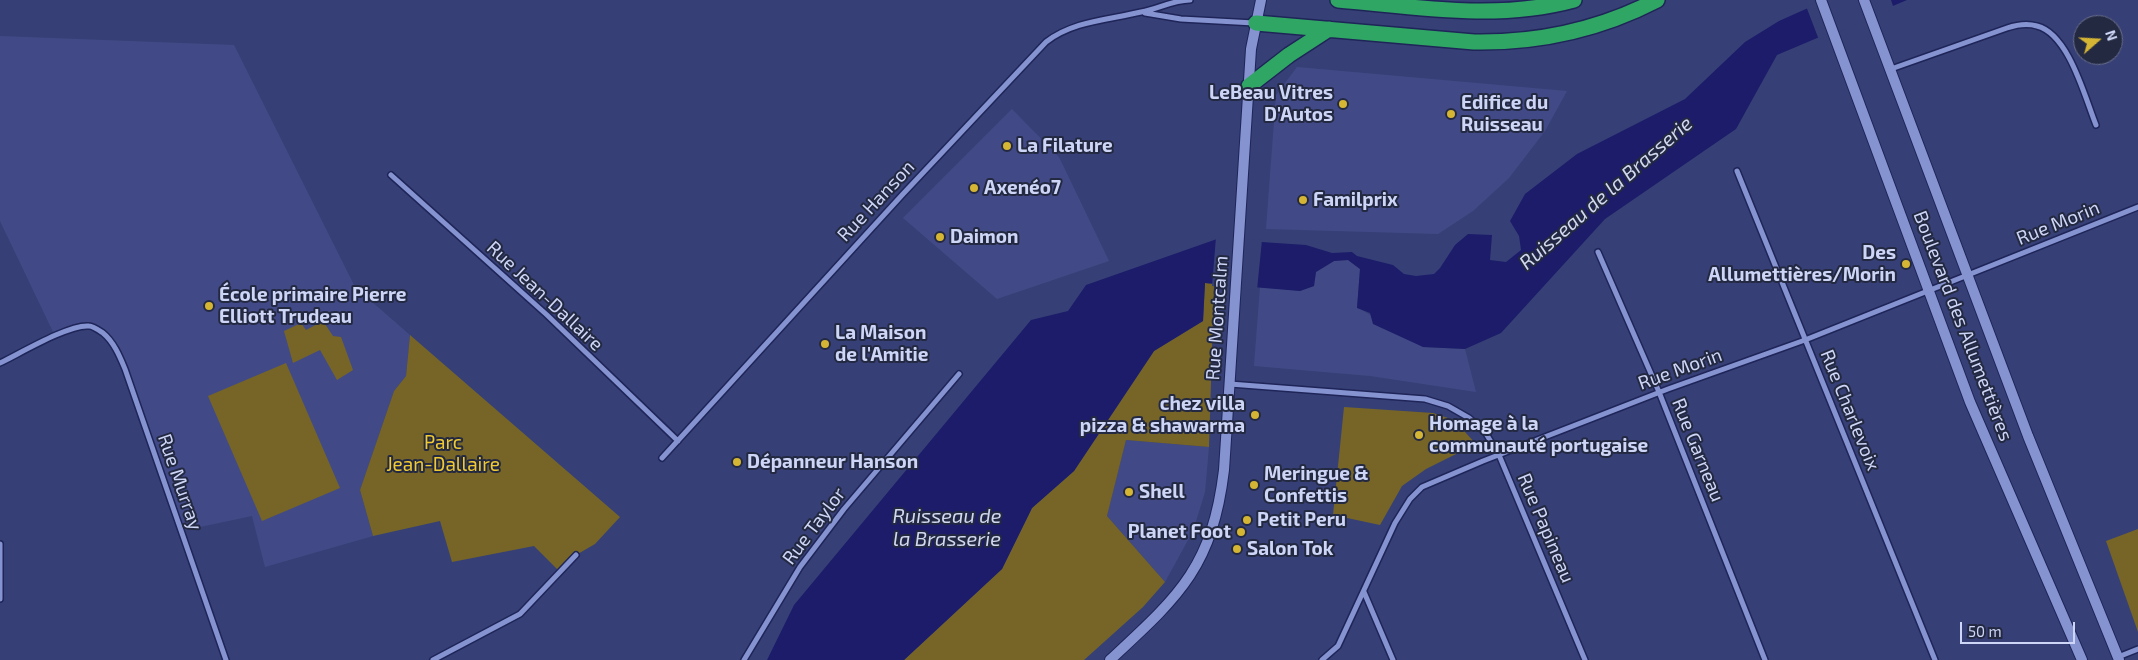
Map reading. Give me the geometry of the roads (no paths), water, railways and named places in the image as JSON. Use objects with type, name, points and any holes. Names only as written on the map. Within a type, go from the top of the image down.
[{"type":"highway","points":[[1338,0],[1495,12],[1531,9],[1574,0]]},
{"type":"highway","points":[[1256,23],[1474,42],[1520,41],[1550,37],[1594,27],[1657,0]]},
{"type":"highway","points":[[1249,86],[1289,55],[1329,29]]},
{"type":"main road","name":"Rue Montcalm","points":[[1110,660],[1177,595],[1204,552],[1216,520],[1222,492],[1241,233],[1251,50],[1260,0]]},
{"type":"main road","name":"Boulevard des Allumettières","points":[[1820,0],[1930,290],[1970,402],[2082,660]]},
{"type":"main road","name":"Boulevard des Allumettières","points":[[1864,0],[2028,436],[2118,659]]},
{"type":"street","name":"Rue Hanson","points":[[662,458],[903,194],[1046,42],[1064,31],[1077,26],[1142,12],[1182,0],[1190,0]]},
{"type":"street","name":"Rue Hanson","points":[[1142,12],[1181,19],[1256,23]]},
{"type":"street","points":[[1891,70],[2007,28],[2018,25],[2037,26],[2054,36],[2066,52],[2096,125]]},
{"type":"street","name":"Rue Charlevoix","points":[[1737,172],[1935,660]]},
{"type":"street","name":"Rue Jean-Dallaire","points":[[391,175],[547,315],[678,441]]},
{"type":"street","name":"Rue Morin","points":[[1322,660],[1338,646],[1398,517],[1415,493],[1432,483],[1499,454],[1659,392],[1805,340],[2138,207]]},
{"type":"street","name":"Rue Garneau","points":[[1598,252],[1659,392],[1765,660]]},
{"type":"street","name":"Rue Murray","points":[[0,363],[55,336],[90,326],[103,333],[116,349],[126,369],[226,660]]},
{"type":"street","name":"Rue Taylor","points":[[744,660],[800,567],[844,509],[959,374]]},
{"type":"street","name":"Rue Papineau","points":[[1230,384],[1425,399],[1448,406],[1469,418],[1485,432],[1499,454],[1584,660]]},
{"type":"street","points":[[0,544],[0,599]]},
{"type":"street","points":[[433,660],[520,614],[576,555]]},
{"type":"street","points":[[1364,592],[1393,660]]},
{"type":"street","points":[[2118,659],[2138,649]]},
{"type":"water","name":"Ruisseau de la Brasserie","points":[[1826,0],[1907,0],[1777,55],[1736,129],[1605,219],[1501,333],[1465,349],[1423,347],[1373,324],[1370,313],[1357,308],[1360,269],[1348,260],[1334,261],[1316,272],[1314,286],[1300,291],[1205,283],[1203,321],[1154,351],[1074,471],[1032,508],[1002,569],[904,660],[767,660],[794,605],[1031,320],[1068,311],[1086,285],[1217,239],[1306,245],[1332,253],[1352,252],[1357,256],[1393,265],[1404,274],[1416,276],[1434,274],[1455,245],[1468,234],[1492,235],[1490,260],[1506,262],[1521,250],[1519,236],[1510,221],[1525,194],[1577,154],[1685,99],[1745,42],[1779,21]]},
{"type":"place","name":"LeBeau Vitres D'Autos","points":[[1343,104]]},
{"type":"place","name":"Edifice du Ruisseau","points":[[1451,114]]},
{"type":"place","name":"La Filature","points":[[1007,146]]},
{"type":"place","name":"Axenéo7","points":[[974,188]]},
{"type":"place","name":"Familprix","points":[[1303,200]]},
{"type":"place","name":"Daimon","points":[[940,237]]},
{"type":"place","name":"Des Allumettières/Morin","points":[[1906,264]]},
{"type":"place","name":"École primaire Pierre Elliott Trudeau","points":[[209,306]]},
{"type":"place","name":"La Maison de l'Amitie","points":[[825,344]]},
{"type":"place","name":"chez villa pizza & shawarma","points":[[1255,415]]},
{"type":"place","name":"Homage à la communauté portugaise","points":[[1419,435]]},
{"type":"place","name":"Dépanneur Hanson","points":[[737,462]]},
{"type":"place","name":"Meringue & Confettis","points":[[1254,485]]},
{"type":"place","name":"Shell","points":[[1129,492]]},
{"type":"place","name":"Petit Peru","points":[[1247,520]]},
{"type":"place","name":"Planet Foot","points":[[1241,532]]},
{"type":"place","name":"Salon Tok","points":[[1237,549]]},
{"type":"park label","name":"Parc Jean-Dallaire","points":[[443,454]]}]
